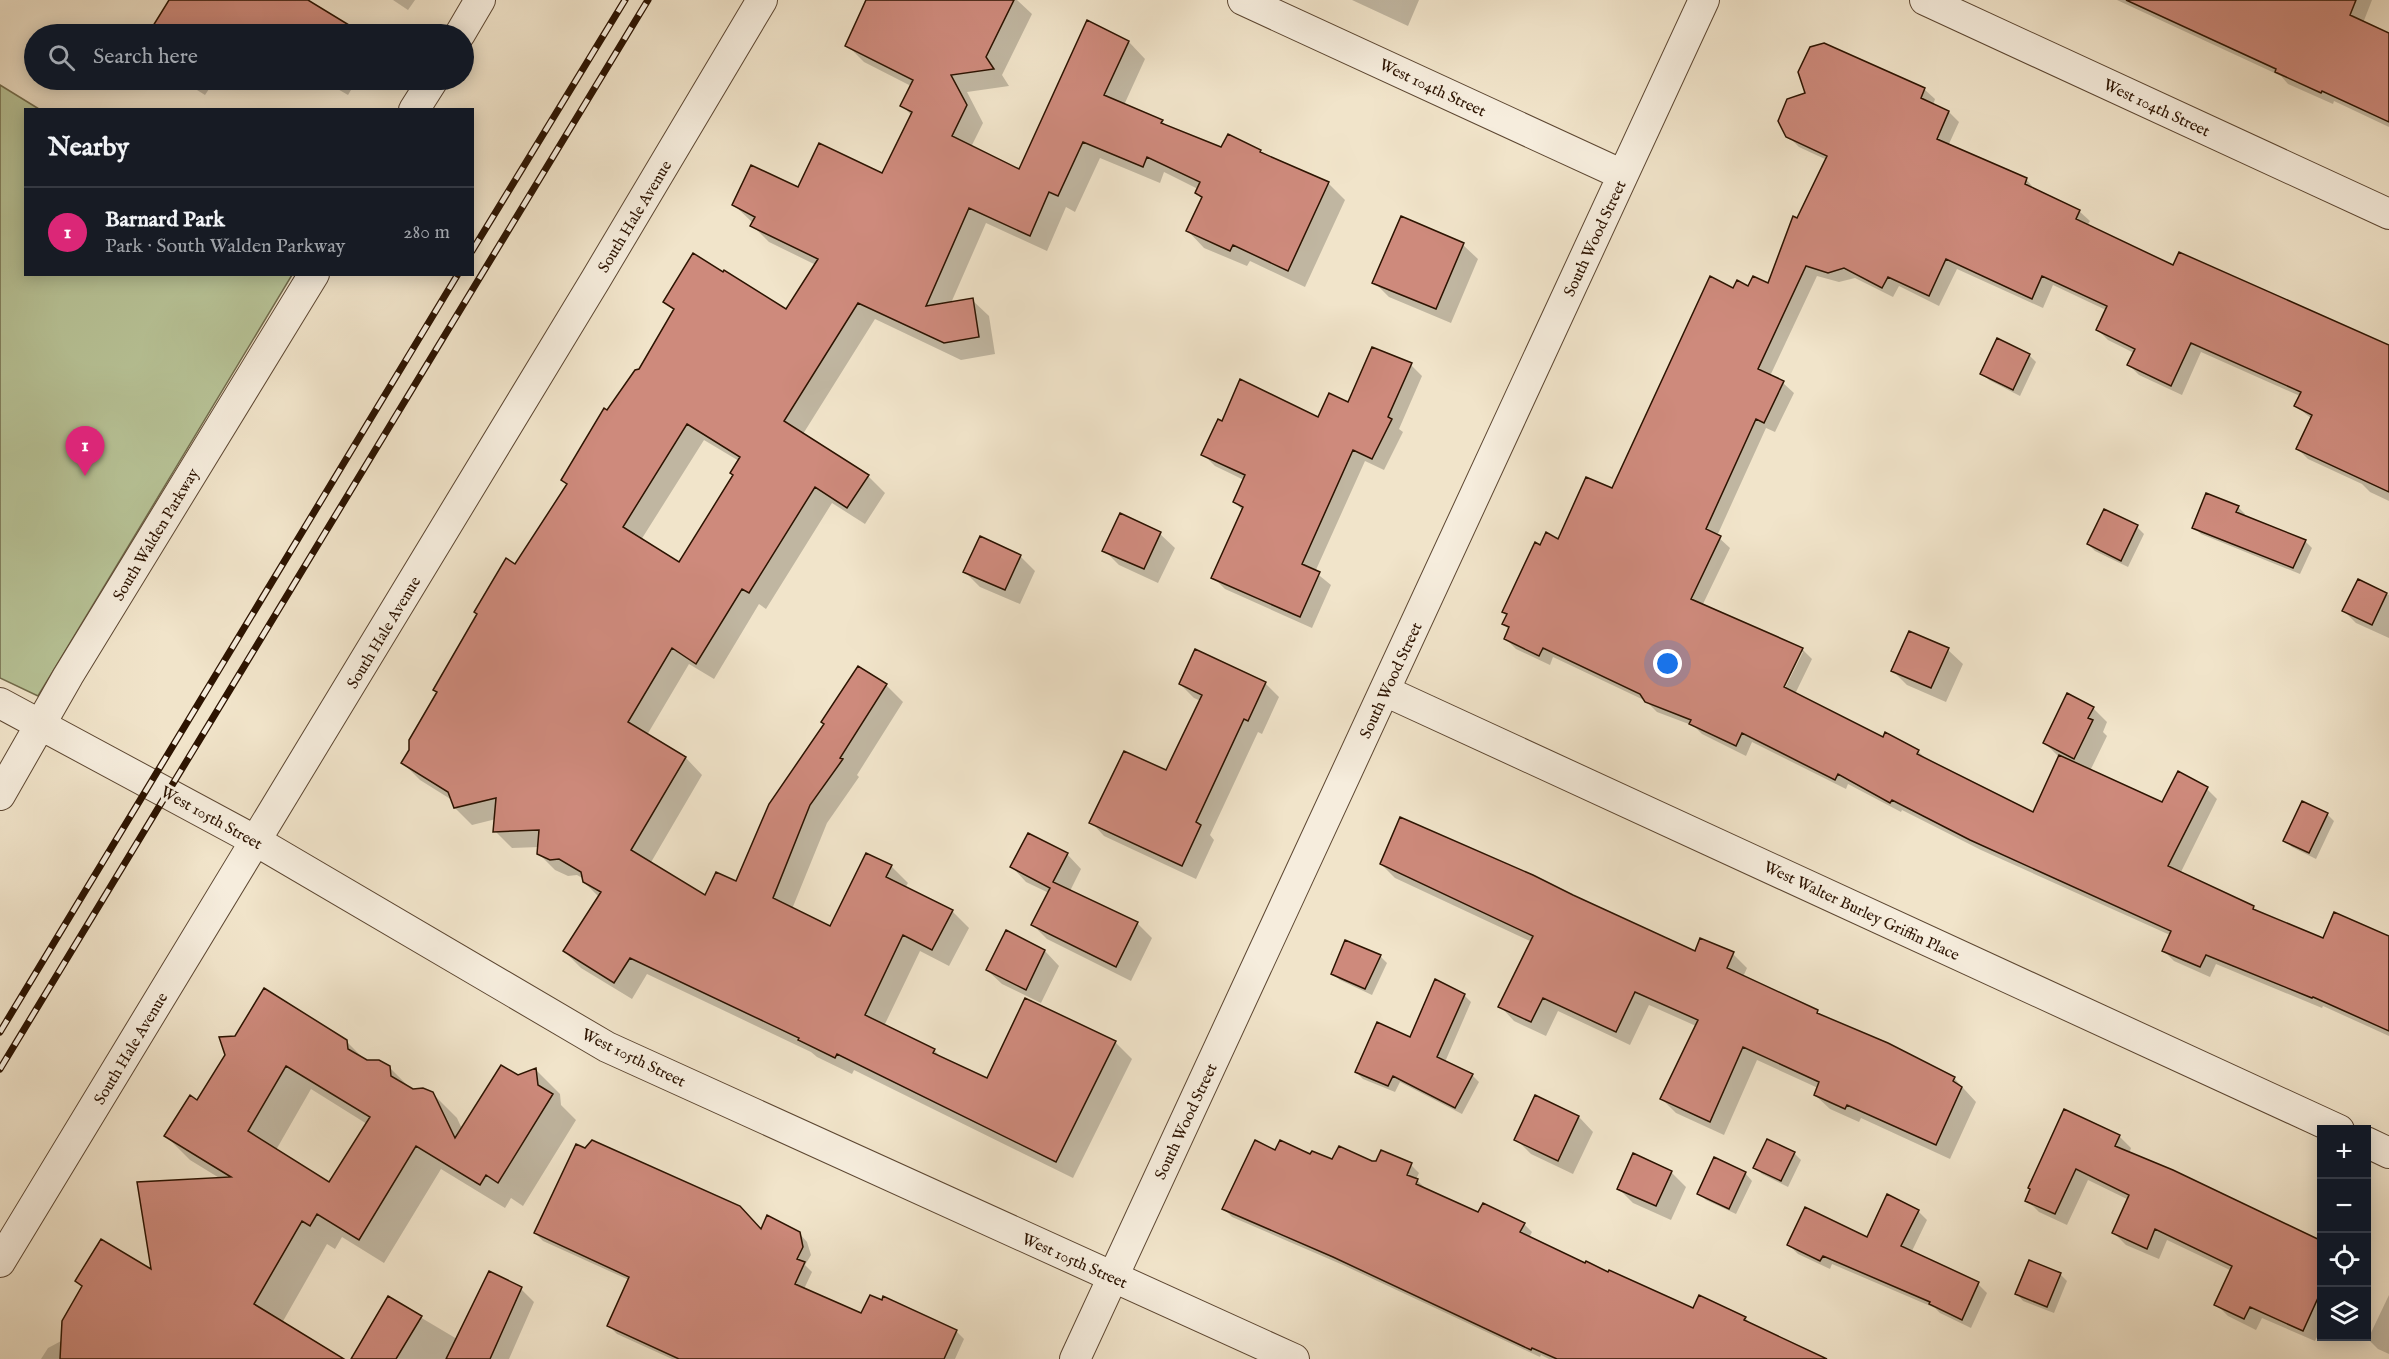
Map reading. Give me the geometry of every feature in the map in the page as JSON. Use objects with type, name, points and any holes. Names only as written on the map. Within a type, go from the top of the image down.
[{"type":"street","points":[[466,24],[480,0]]},
{"type":"street","name":"South Hale Avenue","points":[[0,1262],[762,0]]},
{"type":"street","name":"West 104th Street","points":[[1243,0],[1623,174]]},
{"type":"street","name":"South Wood Street","points":[[1075,1359],[1704,0]]},
{"type":"street","name":"West 104th Street","points":[[1925,0],[2389,214]]},
{"type":"street","points":[[415,108],[426,90]]},
{"type":"street","name":"South Walden Parkway","points":[[0,795],[40,724],[313,276]]},
{"type":"street","name":"West Walter Burley Griffin Place","points":[[1385,691],[2328,1125]]},
{"type":"street","name":"West 105th Street","points":[[0,703],[256,841],[607,1047],[1294,1359]]},
{"type":"street","points":[[2371,1144],[2389,1153]]},
{"type":"green space","points":[[0,85],[37,108],[24,108],[24,276],[291,276],[38,696],[0,678]]},
{"type":"building","points":[[169,0],[308,0],[347,24],[154,24]]},
{"type":"building","points":[[866,0],[1014,0],[986,57],[994,69],[951,75],[967,105],[952,136],[1019,169],[1087,20],[1129,41],[1104,95],[1163,120],[1161,123],[1221,147],[1228,134],[1261,150],[1260,152],[1329,182],[1288,271],[1233,245],[1230,251],[1186,231],[1202,197],[1195,193],[1200,182],[1147,157],[1143,167],[1083,142],[1058,196],[1049,192],[1030,236],[969,208],[926,306],[973,298],[979,337],[944,343],[858,303],[784,421],[869,475],[847,508],[815,487],[749,593],[742,589],[696,664],[672,648],[628,722],[686,757],[631,850],[705,895],[716,872],[736,881],[769,804],[824,724],[821,722],[858,666],[887,684],[840,758],[843,759],[810,805],[773,898],[830,926],[866,853],[892,865],[886,877],[953,910],[932,950],[903,935],[865,1015],[935,1049],[933,1053],[987,1078],[1025,998],[1116,1041],[1056,1162],[837,1054],[835,1058],[798,1040],[799,1038],[630,958],[614,983],[563,951],[601,892],[583,882],[581,872],[559,859],[550,860],[537,854],[539,830],[493,832],[496,798],[454,808],[448,792],[401,763],[409,750],[409,740],[437,692],[433,690],[477,614],[474,612],[506,558],[515,564],[567,484],[561,480],[604,408],[607,410],[635,370],[639,369],[674,309],[663,302],[693,253],[786,309],[818,259],[750,226],[755,217],[732,205],[751,165],[798,187],[819,143],[882,173],[912,112],[900,106],[913,80],[845,46]],"holes":[[[687,424],[740,457],[730,473],[733,475],[679,562],[623,527]]]},
{"type":"building","points":[[2126,0],[2356,0],[2350,15],[2389,33],[2389,122],[2275,72],[2276,69]]},
{"type":"building","points":[[1824,43],[1925,88],[1921,98],[1949,111],[1937,139],[2027,178],[2025,184],[2080,210],[2076,219],[2173,265],[2179,252],[2389,345],[2389,492],[2296,449],[2312,415],[2294,406],[2301,392],[2191,343],[2171,386],[2127,365],[2135,349],[2096,330],[2107,306],[2042,276],[2032,299],[1946,259],[1929,296],[1888,277],[1882,288],[1844,268],[1828,273],[1806,266],[1758,369],[1784,381],[1764,423],[1756,419],[1706,529],[1721,536],[1691,599],[1803,648],[1784,687],[1883,737],[1885,732],[1919,750],[1917,754],[2033,812],[2059,755],[2162,802],[2178,771],[2208,787],[2168,866],[2254,906],[2253,909],[2323,938],[2334,912],[2389,936],[2389,1031],[2313,997],[2206,955],[2200,967],[2162,951],[2171,931],[1970,840],[1892,800],[1890,803],[1838,774],[1835,780],[1742,733],[1736,746],[1689,724],[1691,720],[1645,702],[1640,694],[1543,648],[1539,656],[1504,639],[1509,627],[1502,624],[1507,614],[1502,612],[1535,542],[1540,545],[1546,532],[1558,539],[1586,477],[1612,488],[1710,276],[1733,288],[1737,280],[1748,286],[1753,276],[1768,283],[1793,216],[1797,218],[1827,156],[1786,137],[1778,121],[1787,99],[1805,93],[1798,72],[1810,47]]},
{"type":"building","points":[[1401,216],[1464,243],[1436,309],[1372,283]]},
{"type":"building","points":[[1997,338],[2030,354],[2013,390],[1980,374]]},
{"type":"building","points":[[1372,347],[1412,363],[1388,417],[1392,419],[1372,459],[1353,450],[1302,564],[1320,572],[1300,617],[1211,578],[1243,507],[1233,502],[1245,475],[1201,455],[1218,419],[1222,421],[1240,379],[1318,417],[1329,393],[1348,402]]},
{"type":"building","points":[[2206,493],[2239,506],[2236,512],[2306,540],[2293,568],[2192,528]]},
{"type":"building","points":[[2104,509],[2138,525],[2121,561],[2087,544]]},
{"type":"building","points":[[1120,513],[1161,532],[1144,569],[1102,551]]},
{"type":"building","points":[[980,536],[1021,555],[1005,590],[963,572]]},
{"type":"building","points":[[2358,579],[2387,593],[2372,625],[2342,611]]},
{"type":"building","points":[[1909,631],[1949,648],[1931,688],[1891,671]]},
{"type":"building","points":[[1195,649],[1266,682],[1248,721],[1244,719],[1196,822],[1201,825],[1182,866],[1089,823],[1124,751],[1166,770],[1202,695],[1179,684]]},
{"type":"building","points":[[2067,693],[2094,707],[2088,718],[2093,720],[2074,759],[2043,743]]},
{"type":"building","points":[[2302,801],[2328,813],[2309,853],[2283,841]]},
{"type":"building","points":[[1400,817],[1533,875],[1695,951],[1700,938],[1734,952],[1727,968],[1955,1077],[1953,1081],[1962,1087],[1936,1145],[1847,1105],[1845,1109],[1814,1095],[1819,1082],[1743,1047],[1710,1122],[1660,1099],[1698,1020],[1635,992],[1616,1032],[1543,998],[1531,1022],[1498,1007],[1533,936],[1380,864]]},
{"type":"building","points":[[1028,833],[1068,853],[1053,882],[1138,922],[1116,967],[1031,925],[1050,888],[1010,867]]},
{"type":"building","points":[[1006,930],[1045,950],[1026,990],[986,970]]},
{"type":"building","points":[[1345,940],[1381,955],[1365,989],[1331,974]]},
{"type":"building","points":[[1435,979],[1465,994],[1437,1057],[1473,1074],[1455,1108],[1393,1076],[1388,1086],[1355,1072],[1377,1022],[1410,1037]]},
{"type":"building","points":[[264,988],[347,1040],[348,1049],[367,1060],[379,1060],[390,1066],[391,1076],[413,1089],[423,1088],[433,1092],[455,1138],[501,1065],[518,1075],[536,1068],[538,1085],[553,1094],[498,1183],[486,1175],[480,1185],[416,1146],[359,1240],[317,1214],[310,1226],[302,1221],[254,1304],[344,1359],[60,1359],[62,1321],[82,1286],[75,1281],[101,1239],[151,1269],[137,1182],[231,1177],[164,1136],[190,1095],[197,1100],[225,1055],[219,1037],[235,1036]],"holes":[[[286,1066],[370,1117],[329,1182],[248,1131]]]},
{"type":"building","points":[[1535,1095],[1579,1116],[1558,1161],[1514,1140]]},
{"type":"building","points":[[2064,1109],[2120,1135],[2115,1146],[2173,1170],[2317,1239],[2317,1300],[2303,1331],[2250,1307],[2244,1319],[2214,1305],[2232,1266],[2155,1229],[2147,1249],[2112,1233],[2129,1195],[2076,1169],[2055,1214],[2025,1201],[2030,1189],[2028,1188]]},
{"type":"building","points":[[1767,1139],[1795,1152],[1781,1181],[1753,1168]]},
{"type":"building","points":[[592,1140],[740,1206],[761,1229],[767,1215],[800,1232],[803,1247],[797,1259],[805,1262],[795,1284],[861,1313],[870,1295],[882,1300],[883,1296],[957,1330],[944,1359],[679,1359],[607,1326],[629,1277],[534,1233],[576,1144],[585,1148]]},
{"type":"building","points":[[1255,1140],[1275,1150],[1280,1140],[1310,1154],[1312,1151],[1332,1159],[1339,1146],[1372,1161],[1376,1161],[1381,1150],[1412,1163],[1407,1175],[1418,1179],[1416,1184],[1478,1212],[1483,1203],[1525,1223],[1520,1232],[1585,1263],[1586,1261],[1608,1272],[1609,1270],[1693,1308],[1699,1295],[1746,1317],[1744,1320],[1827,1359],[1557,1359],[1532,1348],[1531,1350],[1333,1257],[1222,1209]]},
{"type":"building","points":[[1633,1153],[1672,1171],[1656,1206],[1617,1189]]},
{"type":"building","points":[[1714,1157],[1746,1172],[1729,1209],[1697,1194]]},
{"type":"building","points":[[1887,1194],[1919,1210],[1901,1246],[1979,1282],[1962,1320],[1929,1304],[1930,1302],[1823,1256],[1820,1261],[1787,1245],[1805,1207],[1867,1237]]},
{"type":"building","points":[[2029,1260],[2061,1273],[2047,1307],[2015,1294]]},
{"type":"building","points":[[489,1271],[522,1287],[490,1359],[446,1359]]},
{"type":"building","points":[[388,1296],[422,1316],[396,1359],[351,1359]]},
{"type":"railway","points":[[474,248],[625,0]]},
{"type":"railway","points":[[0,1069],[648,0]]},
{"type":"railway","points":[[0,1032],[457,276]]},
{"type":"place","name":"Barnard Park","points":[[85,476]]}]
